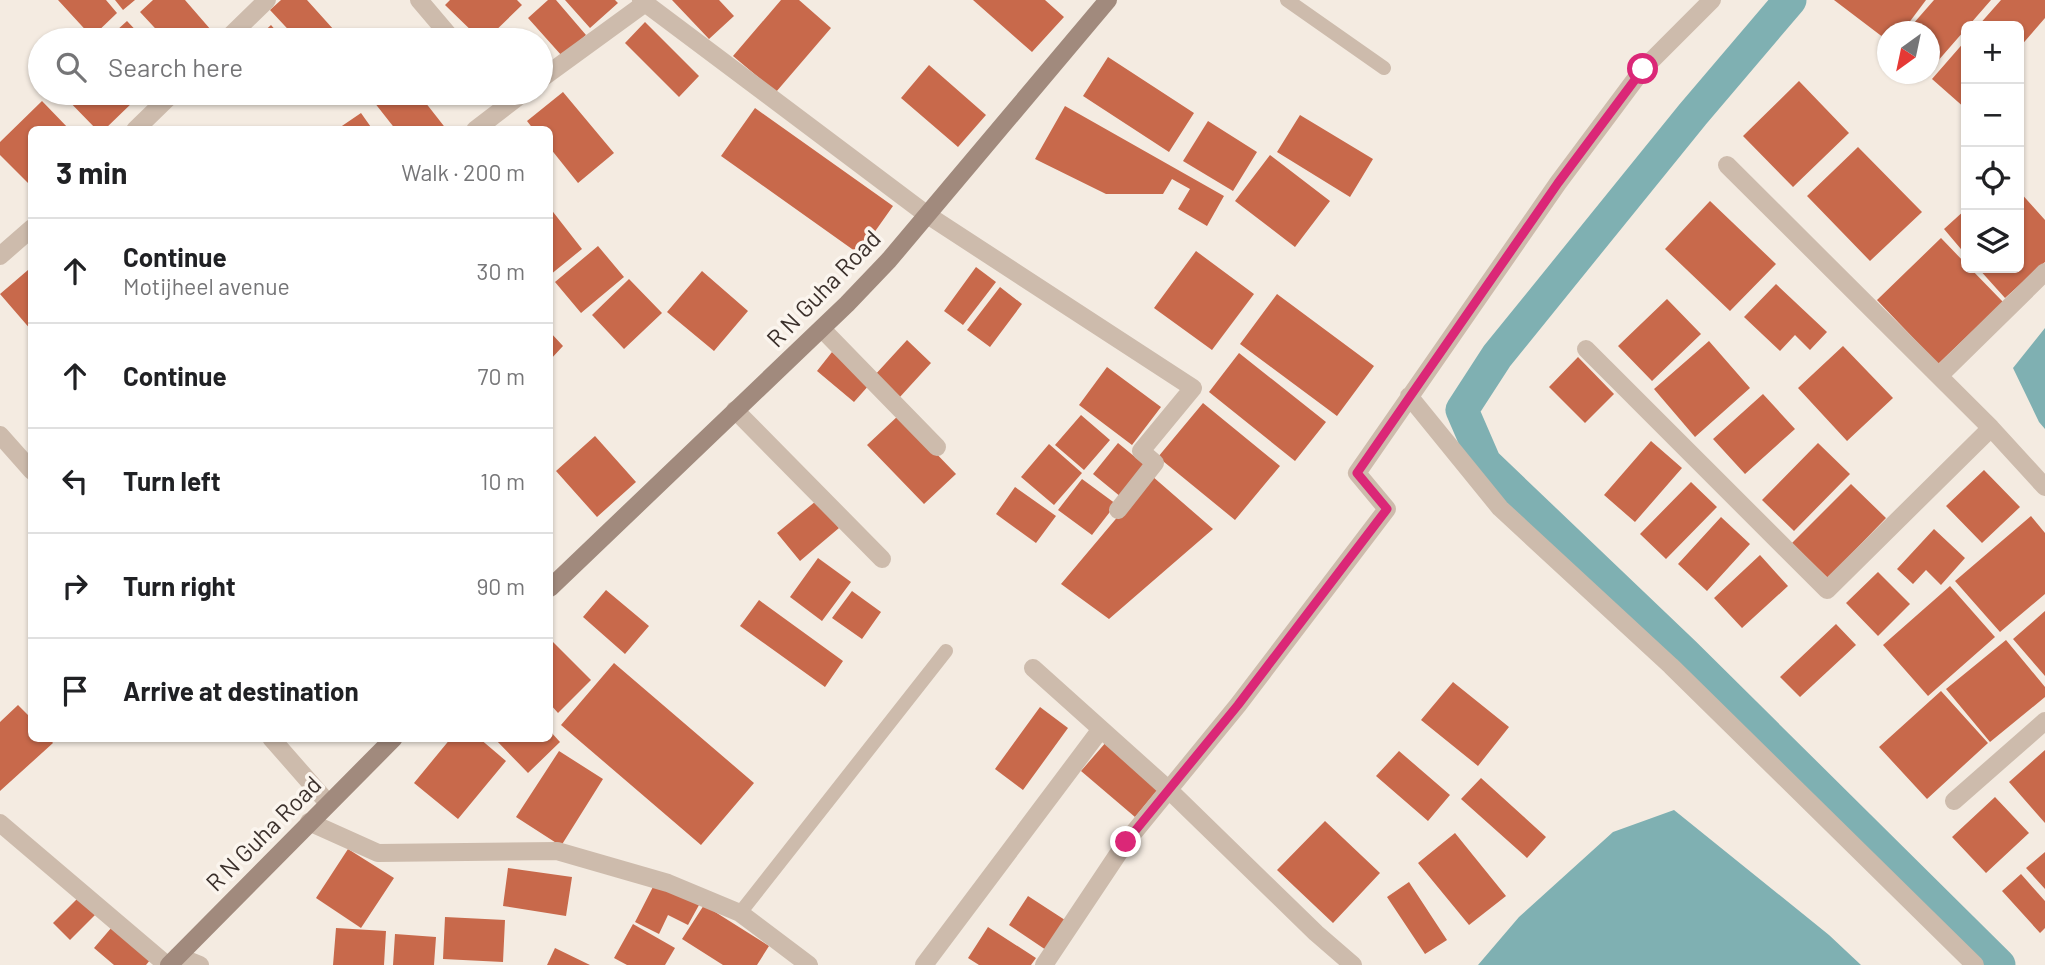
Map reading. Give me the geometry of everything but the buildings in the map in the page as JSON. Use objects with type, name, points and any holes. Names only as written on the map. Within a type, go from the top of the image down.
[{"type":"street","points":[[238,28],[267,0]]},
{"type":"street","points":[[419,0],[443,28]]},
{"type":"street","name":"R N Guha Road","points":[[553,585],[822,329],[888,260],[1108,0]]},
{"type":"street","points":[[1044,965],[1126,842],[1238,705],[1387,509],[1357,473],[1409,396],[1558,183],[1643,69],[1712,0]]},
{"type":"street","points":[[553,70],[642,2],[926,214],[1193,388],[1141,451],[1155,463],[1118,510]]},
{"type":"street","points":[[139,126],[161,105]]},
{"type":"street","points":[[478,126],[497,105]]},
{"type":"street","points":[[1727,165],[1991,428],[2045,486]]},
{"type":"street","points":[[0,256],[28,232]]},
{"type":"street","points":[[1939,376],[2045,272]]},
{"type":"street","points":[[822,329],[937,446]]},
{"type":"street","points":[[1586,348],[1827,590],[1991,428]]},
{"type":"street","points":[[1409,396],[1500,508],[1671,666],[1975,965]]},
{"type":"street","points":[[736,410],[882,559]]},
{"type":"street","points":[[0,435],[28,466]]},
{"type":"street","points":[[1033,668],[1169,790],[1316,933],[1353,965]]},
{"type":"street","points":[[1954,802],[2045,721]]},
{"type":"street","points":[[924,965],[1101,729]]},
{"type":"street","points":[[275,742],[328,803]]},
{"type":"street","name":"R N Guha Road","points":[[171,962],[390,742]]},
{"type":"street","points":[[309,822],[378,853],[557,851],[668,883],[740,913],[809,965]]},
{"type":"street","points":[[0,823],[171,962],[200,965]]},
{"type":"lane","points":[[1287,0],[1384,68]]},
{"type":"lane","points":[[740,913],[946,650]]},
{"type":"water","points":[[2045,328],[2045,429],[2013,368]]},
{"type":"water","points":[[1674,810],[1829,935],[1861,965],[1478,965],[1519,917],[1613,832]]},
{"type":"waterway","points":[[1790,0],[1693,114],[1497,356],[1462,410],[1485,463],[1685,654],[1999,965]]},
{"type":"route","points":[[1126,842],[1238,705],[1387,509],[1357,473],[1558,183],[1643,69]]}]
